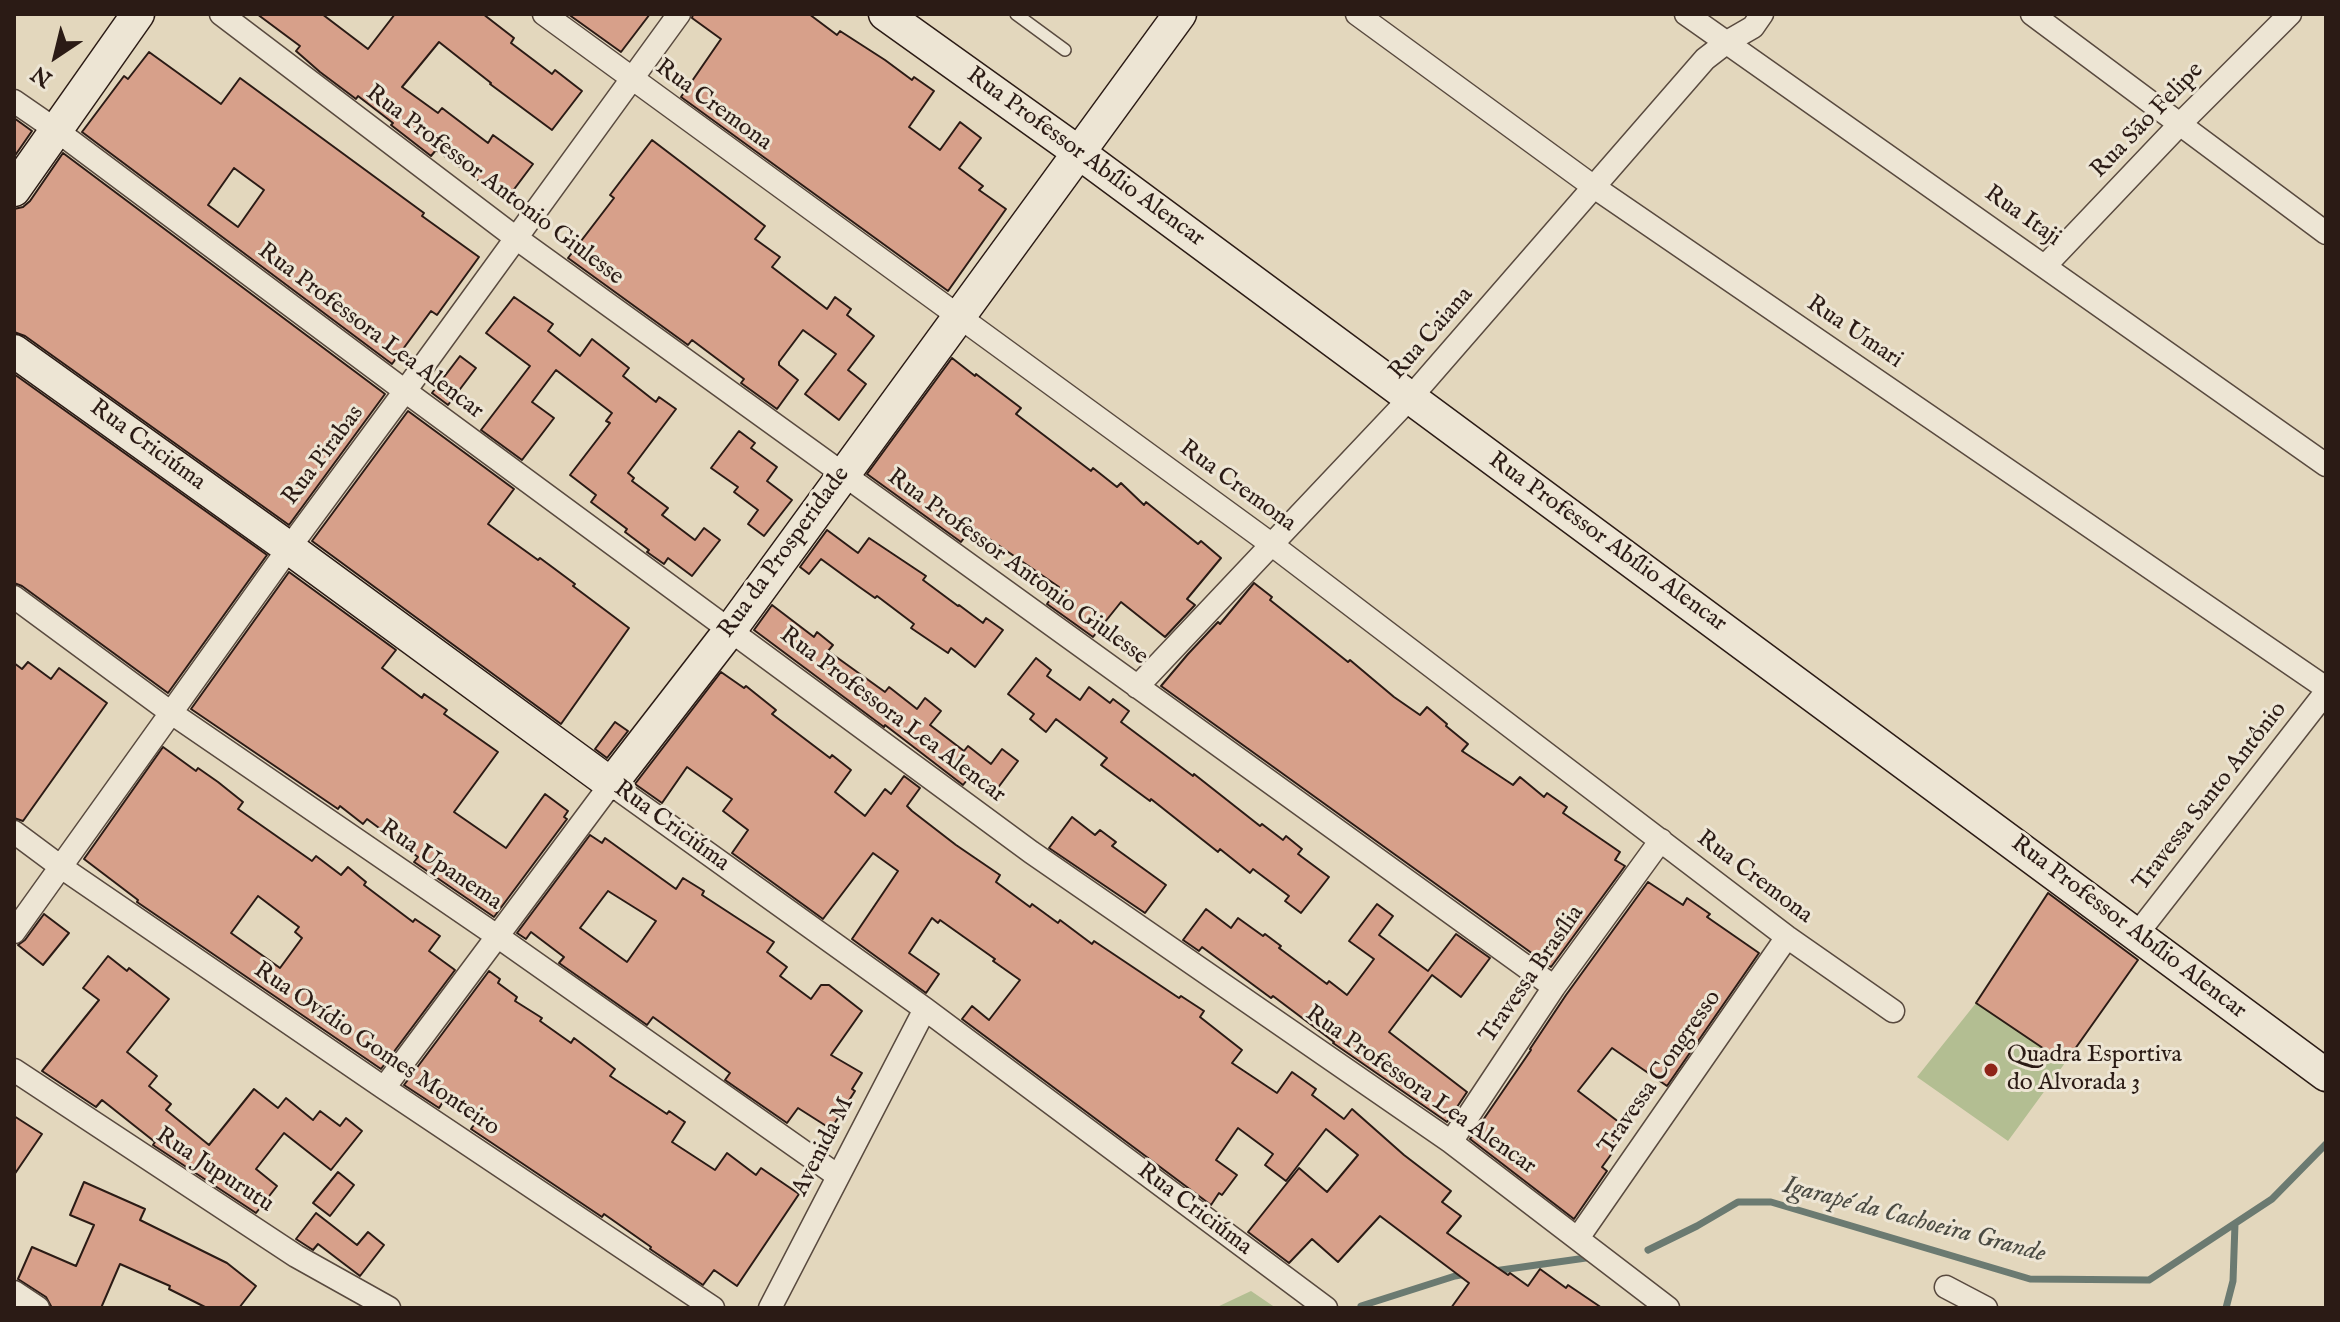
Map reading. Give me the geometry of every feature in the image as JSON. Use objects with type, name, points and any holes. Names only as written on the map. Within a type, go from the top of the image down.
[{"type":"street","points":[[14,190],[138,14]]},
{"type":"street","name":"Rua Professor Antonio Giulesse","points":[[221,14],[516,238],[1554,987]]},
{"type":"street","name":"Rua Cremona","points":[[544,14],[1271,544],[1787,937],[1893,1011]]},
{"type":"street","name":"Rua Pirabas","points":[[14,932],[170,712],[679,14]]},
{"type":"street","name":"Rua Professor Abílio Alencar","points":[[885,14],[1411,397],[2326,1075]]},
{"type":"street","name":"Rua da Prosperidade","points":[[384,1088],[731,629],[1180,14]]},
{"type":"street","name":"Rua Umari","points":[[1357,14],[1594,187],[2326,690]]},
{"type":"street","name":"Rua Itaji","points":[[1686,14],[2326,465]]},
{"type":"street","name":"Rua Caiana","points":[[1137,687],[1411,397],[1705,59],[1753,27],[1762,14]]},
{"type":"street","points":[[2032,14],[2326,233]]},
{"type":"street","name":"Rua São Felipe","points":[[2045,266],[2290,14]]},
{"type":"street","name":"Rua Professora Lea Alencar","points":[[14,101],[1031,852],[1451,1142],[1668,1308]]},
{"type":"street","name":"Rua Criciúma","points":[[14,351],[925,1009],[1326,1308]]},
{"type":"street","name":"Rua Upanema","points":[[14,597],[170,712],[497,936],[838,1176]]},
{"type":"street","name":"Travessa Santo Antônio","points":[[2137,934],[2326,690]]},
{"type":"street","name":"Rua Ovídio Gomes Monteiro","points":[[14,832],[384,1088],[713,1308]]},
{"type":"street","name":"Travessa Brasília","points":[[1451,1142],[1554,987],[1661,840]]},
{"type":"street","name":"Travessa Congresso","points":[[1578,1238],[1787,937]]},
{"type":"street","name":"Avenida M","points":[[770,1308],[925,1009]]},
{"type":"street","name":"Rua Jupurutu","points":[[14,1070],[296,1256],[389,1308]]},
{"type":"street","points":[[1946,1287],[1986,1308]]},
{"type":"street","points":[[14,1292],[38,1308]]},
{"type":"lane","points":[[1016,14],[1065,50]]},
{"type":"green space","name":"Quadra Esportiva do Alvorada 3","points":[[1976,1003],[2065,1063],[2008,1141],[1917,1077]]},
{"type":"green space","points":[[1251,1291],[1276,1308],[1215,1308]]},
{"type":"building","points":[[257,14],[322,14],[368,49],[395,14],[483,14],[514,38],[511,43],[552,74],[555,70],[582,91],[552,130],[439,42],[402,87],[438,113],[442,108],[488,143],[493,135],[533,164],[506,200],[436,150],[431,156],[358,96],[356,99],[320,72],[296,51],[300,46]]},
{"type":"building","points":[[568,14],[650,14],[621,52]]},
{"type":"building","points":[[693,14],[809,14],[837,35],[840,31],[912,80],[914,77],[934,91],[909,127],[940,150],[960,122],[981,138],[959,168],[983,186],[979,190],[1006,209],[948,291],[681,97],[721,39],[692,18]]},
{"type":"building","points":[[149,52],[221,104],[240,78],[479,257],[437,315],[431,311],[392,364],[82,132],[124,76],[128,79]],"holes":[[[234,168],[264,190],[238,227],[208,205]]]},
{"type":"building","points":[[14,118],[32,131],[14,157]]},
{"type":"building","points":[[652,140],[765,226],[755,239],[780,257],[772,267],[827,309],[835,297],[851,309],[847,315],[874,336],[848,370],[866,384],[839,420],[805,394],[836,354],[803,330],[779,362],[798,380],[777,409],[741,383],[744,379],[692,340],[688,345],[568,258],[614,198],[610,195]]},
{"type":"building","points":[[63,153],[385,394],[289,525],[25,336],[14,332],[14,209],[30,201]]},
{"type":"building","points":[[514,297],[553,324],[548,331],[580,356],[592,339],[629,368],[623,376],[656,402],[659,397],[676,409],[628,473],[634,478],[632,481],[668,508],[662,515],[695,540],[704,528],[720,540],[692,576],[668,558],[664,564],[647,552],[649,550],[625,532],[627,529],[591,502],[596,495],[570,475],[610,423],[606,421],[612,413],[556,370],[532,402],[554,418],[522,460],[481,430],[530,366],[486,333]]},
{"type":"building","points":[[460,356],[476,368],[448,405],[432,393]]},
{"type":"building","points":[[952,358],[1021,408],[1016,414],[1091,471],[1093,468],[1117,487],[1121,483],[1144,505],[1146,502],[1198,544],[1201,541],[1221,558],[1187,599],[1195,605],[1165,637],[1121,602],[1093,637],[1047,604],[1059,587],[972,527],[961,542],[867,474]]},
{"type":"building","points":[[14,374],[267,555],[168,693],[14,583]]},
{"type":"building","points":[[408,411],[514,489],[488,524],[538,560],[540,558],[629,628],[561,724],[312,541]]},
{"type":"building","points":[[739,431],[755,443],[751,448],[777,467],[767,481],[792,500],[764,536],[748,524],[758,510],[734,492],[738,487],[711,468]]},
{"type":"building","points":[[827,530],[858,553],[869,538],[926,576],[923,580],[958,606],[983,623],[986,618],[1003,630],[975,667],[951,648],[948,653],[911,628],[914,624],[877,596],[875,598],[821,559],[809,574],[800,567]]},
{"type":"building","points":[[289,572],[396,650],[382,668],[422,698],[424,694],[447,710],[444,714],[498,752],[454,812],[506,848],[545,794],[568,811],[564,817],[567,819],[494,917],[414,862],[418,857],[367,819],[363,824],[340,806],[338,809],[191,709]]},
{"type":"building","points":[[1254,583],[1272,597],[1270,600],[1394,697],[1420,715],[1427,707],[1468,744],[1462,751],[1513,785],[1520,777],[1544,797],[1547,793],[1567,807],[1563,813],[1620,852],[1615,860],[1625,866],[1551,967],[1161,686]]},
{"type":"building","points":[[772,605],[814,637],[817,632],[833,645],[828,651],[885,692],[889,687],[917,709],[925,698],[941,711],[930,725],[964,751],[968,746],[991,764],[1002,749],[1018,761],[991,797],[967,780],[963,785],[754,630]]},
{"type":"building","points":[[1036,658],[1051,670],[1047,676],[1080,700],[1089,687],[1110,703],[1113,699],[1129,711],[1121,722],[1260,826],[1262,824],[1283,840],[1286,836],[1302,849],[1298,854],[1329,877],[1301,913],[1285,901],[1289,896],[1253,869],[1250,873],[1220,849],[1218,852],[1151,799],[1101,765],[1107,758],[1056,719],[1046,732],[1030,719],[1034,714],[1008,694]]},
{"type":"building","points":[[28,662],[51,679],[59,668],[107,703],[23,821],[14,818],[14,663],[22,669]]},
{"type":"building","points":[[721,672],[744,688],[746,686],[776,710],[772,714],[851,770],[835,792],[865,816],[885,789],[891,794],[904,776],[920,788],[907,806],[912,811],[1000,875],[996,882],[1030,907],[1032,904],[1058,923],[1060,920],[1092,944],[1094,941],[1179,998],[1181,996],[1204,1011],[1200,1017],[1242,1050],[1232,1063],[1277,1093],[1292,1072],[1316,1089],[1312,1095],[1344,1119],[1352,1109],[1451,1191],[1442,1202],[1461,1216],[1447,1233],[1528,1286],[1540,1269],[1602,1308],[1451,1308],[1469,1283],[1380,1216],[1338,1262],[1312,1239],[1289,1263],[1248,1232],[1299,1168],[1327,1192],[1358,1155],[1326,1129],[1286,1181],[1265,1165],[1273,1154],[1238,1128],[1216,1160],[1237,1175],[1211,1205],[962,1019],[972,1006],[989,1020],[1020,980],[993,961],[995,959],[940,920],[938,923],[932,918],[909,953],[939,974],[926,993],[852,939],[898,871],[873,853],[823,919],[732,853],[748,830],[723,811],[732,799],[687,767],[662,803],[635,784]]},
{"type":"building","points":[[615,722],[628,731],[607,758],[595,749]]},
{"type":"building","points":[[163,747],[196,771],[198,768],[218,782],[243,802],[238,809],[312,861],[316,856],[341,875],[348,867],[366,882],[364,885],[413,922],[415,919],[440,936],[429,951],[455,970],[381,1069],[137,902],[84,859]],"holes":[[[258,896],[299,927],[295,932],[302,938],[280,968],[231,933]]]},
{"type":"building","points":[[1072,817],[1095,835],[1100,830],[1116,842],[1112,846],[1166,885],[1145,913],[1049,848]]},
{"type":"building","points":[[590,835],[602,843],[605,838],[676,889],[683,878],[704,891],[702,895],[774,942],[767,952],[787,967],[780,976],[811,999],[821,985],[829,985],[862,1011],[831,1055],[862,1073],[852,1089],[855,1091],[831,1129],[798,1108],[787,1123],[725,1080],[730,1073],[653,1017],[647,1025],[559,963],[564,957],[531,932],[526,939],[517,933]],"holes":[[[608,891],[656,921],[627,962],[580,928]]]},
{"type":"building","points":[[1648,882],[1683,905],[1687,898],[1710,914],[1707,917],[1759,953],[1667,1086],[1612,1048],[1578,1091],[1624,1126],[1611,1146],[1615,1149],[1602,1167],[1607,1171],[1574,1219],[1470,1139],[1566,995]]},
{"type":"building","points":[[2048,893],[2138,960],[2065,1063],[1976,1003]]},
{"type":"building","points":[[1377,904],[1393,916],[1379,935],[1428,971],[1456,934],[1490,958],[1461,997],[1432,975],[1389,1032],[1467,1092],[1447,1122],[1202,947],[1199,951],[1183,940],[1206,909],[1231,928],[1238,918],[1263,936],[1265,934],[1327,984],[1329,981],[1347,995],[1374,959],[1349,941]]},
{"type":"building","points":[[44,914],[69,933],[43,965],[18,945]]},
{"type":"building","points":[[108,956],[169,999],[127,1052],[157,1076],[149,1086],[171,1104],[166,1110],[209,1145],[254,1089],[278,1108],[286,1098],[313,1120],[320,1111],[340,1126],[346,1118],[362,1131],[331,1170],[284,1133],[256,1169],[277,1186],[256,1213],[153,1145],[155,1142],[102,1100],[96,1107],[42,1071],[99,1000],[83,988]]},
{"type":"building","points":[[489,971],[500,979],[498,983],[517,997],[515,1001],[542,1018],[540,1021],[571,1043],[574,1038],[615,1069],[610,1076],[667,1114],[669,1111],[685,1122],[672,1142],[715,1170],[727,1153],[756,1175],[761,1168],[799,1194],[737,1286],[714,1270],[703,1285],[604,1214],[602,1217],[471,1129],[479,1118],[446,1097],[439,1108],[404,1085]]},
{"type":"building","points":[[14,1116],[42,1134],[14,1175]]},
{"type":"building","points":[[338,1172],[354,1185],[330,1216],[313,1203]]},
{"type":"building","points":[[84,1182],[145,1209],[140,1220],[227,1263],[256,1286],[239,1308],[207,1308],[169,1289],[170,1286],[120,1264],[101,1308],[52,1308],[46,1297],[18,1279],[32,1247],[76,1266],[94,1225],[70,1215]]},
{"type":"building","points":[[316,1213],[357,1245],[368,1232],[384,1245],[360,1276],[318,1244],[313,1250],[296,1239]]},
{"type":"waterway","name":"Igarapé da Cachoeira Grande","points":[[1648,1250],[1738,1202],[1771,1202],[2030,1279],[2149,1280],[2272,1199],[2326,1144]]},
{"type":"waterway","points":[[2226,1308],[2233,1281],[2235,1224]]},
{"type":"waterway","name":"Igarapé da Cachoeira Grande","points":[[1494,1271],[1593,1257]]},
{"type":"waterway","name":"Igarapé da Cachoeira Grande","points":[[1361,1306],[1466,1274]]},
{"type":"place","name":"Quadra Esportiva do Alvorada 3","points":[[1991,1070]]}]
